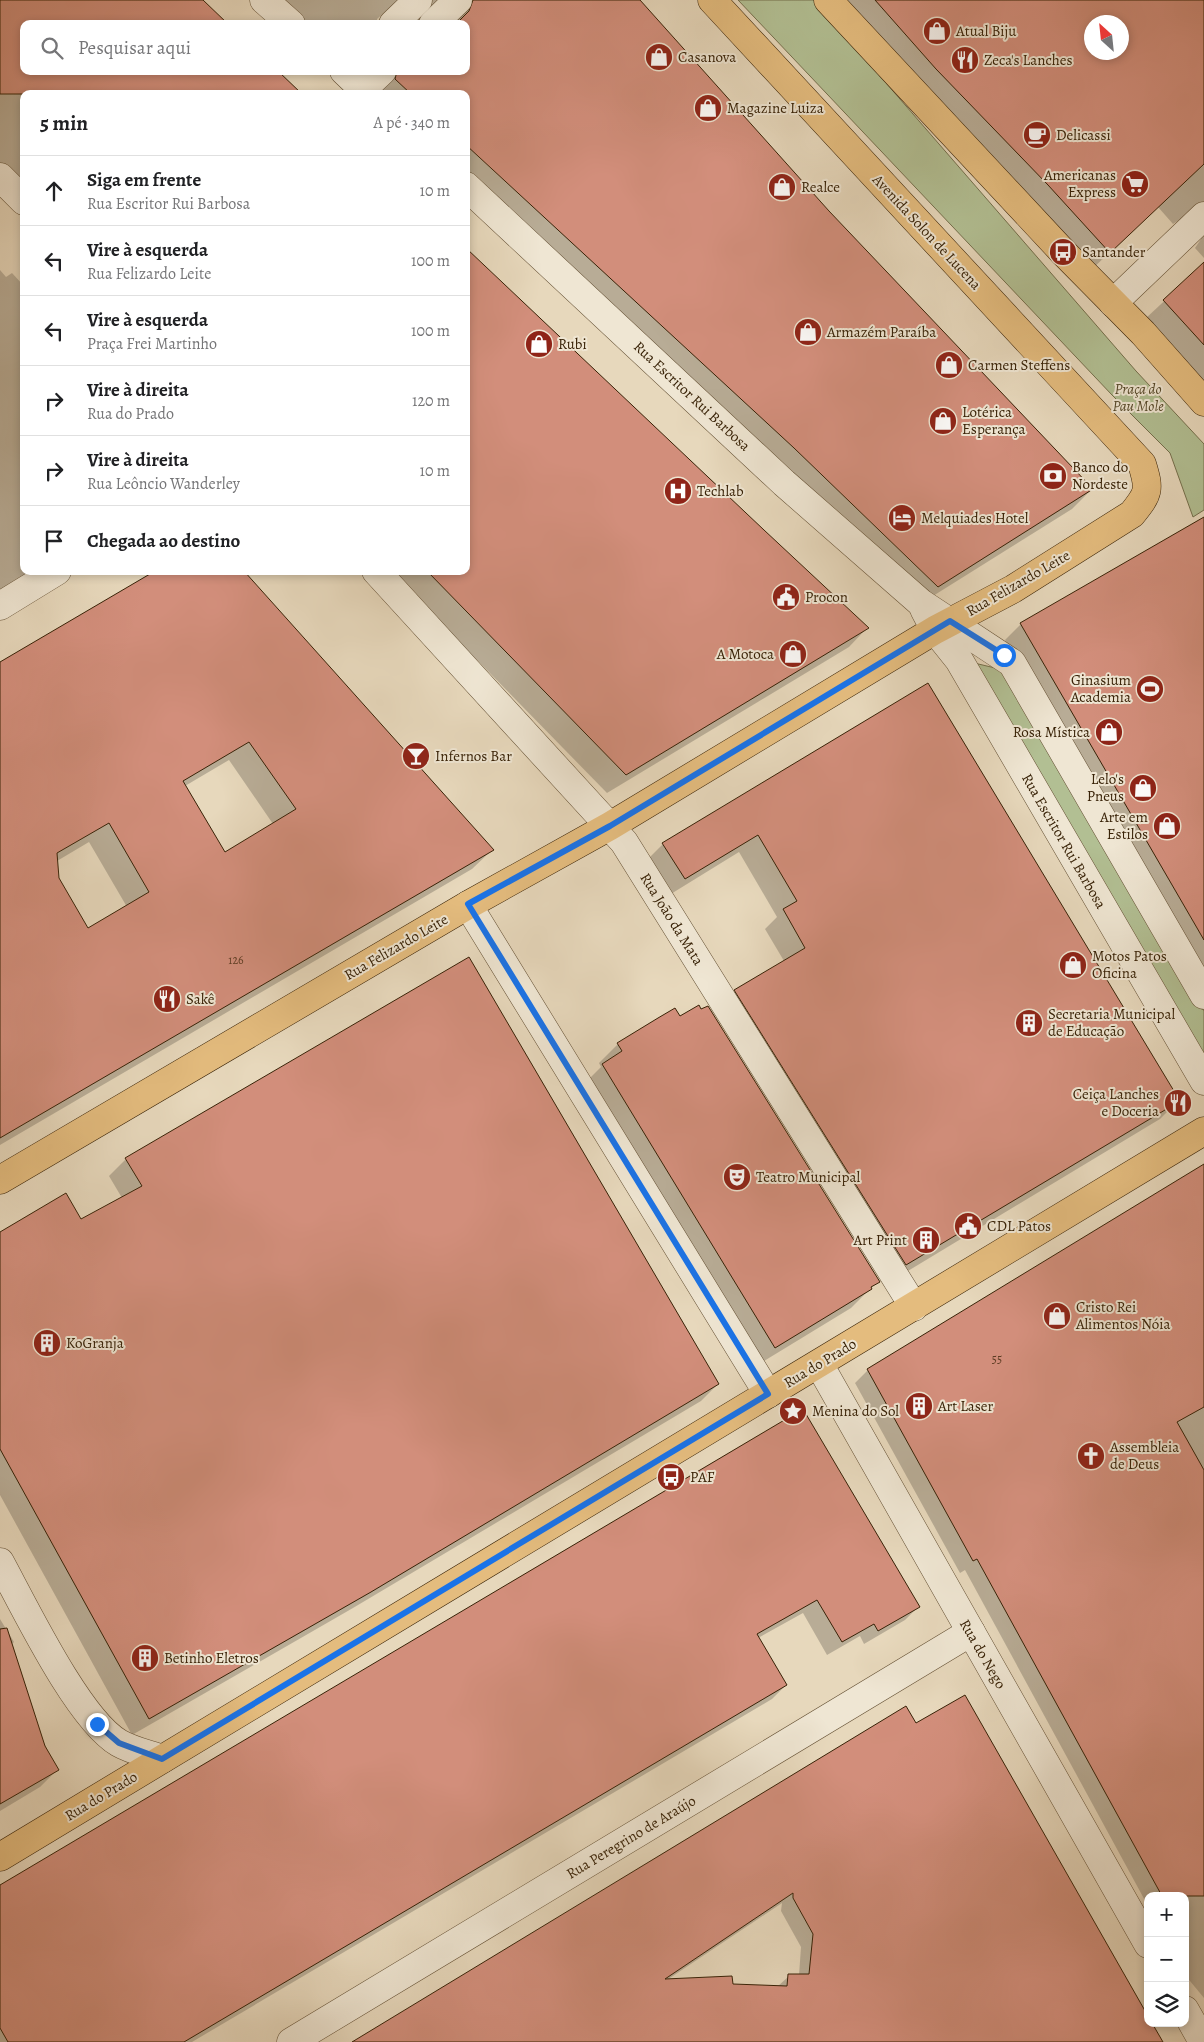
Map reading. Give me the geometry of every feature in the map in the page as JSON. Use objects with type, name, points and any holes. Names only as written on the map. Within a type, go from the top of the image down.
[{"type":"main road","name":"Avenida Solon de Lucena","points":[[712,0],[1142,464]]},
{"type":"main road","points":[[828,0],[1063,252],[1143,332],[1204,402]]},
{"type":"main road","name":"Rua Felizardo Leite","points":[[0,1180],[468,904],[610,826],[942,626],[1013,588],[1132,514],[1146,497],[1149,485],[1142,464]]},
{"type":"main road","name":"Rua do Prado","points":[[0,1857],[1204,1132]]},
{"type":"street","points":[[264,0],[286,20]]},
{"type":"street","points":[[397,20],[418,0]]},
{"type":"street","points":[[437,20],[458,0]]},
{"type":"street","points":[[0,177],[20,197]]},
{"type":"street","name":"Rua Escritor Rui Barbosa","points":[[470,190],[784,483],[921,603],[942,626],[959,660],[1204,1081]]},
{"type":"street","points":[[1113,303],[1204,216]]},
{"type":"street","points":[[0,606],[50,575]]},
{"type":"street","name":"Rua João da Mata","points":[[380,575],[624,842],[914,1307]]},
{"type":"street","name":"Rua Escritor Rui Barbosa","points":[[942,626],[1012,663],[1204,995]]},
{"type":"street","points":[[468,904],[768,1394]]},
{"type":"street","name":"Rua do Nego","points":[[819,1364],[1144,1937]]},
{"type":"street","points":[[0,1562],[51,1654],[97,1724],[119,1743],[162,1759]]},
{"type":"street","name":"Rua Peregrino de Araújo","points":[[291,2042],[972,1632]]},
{"type":"street","points":[[1189,2017],[1204,2042]]},
{"type":"green space","name":"Praça do Pau Mole","points":[[738,0],[814,0],[1136,371],[1204,444],[1204,510],[1193,517],[1170,453],[1112,395]]},
{"type":"green space","points":[[970,662],[1012,672],[1204,1011],[1204,1064]]},
{"type":"building","points":[[0,0],[203,0],[224,20],[20,20],[20,75],[282,75],[298,90],[20,90],[20,94],[0,94]]},
{"type":"building","points":[[473,0],[640,0],[829,211],[1093,489],[938,587],[794,448],[470,149],[470,90],[407,90],[395,79],[396,75],[470,75],[470,20],[460,20],[469,11]]},
{"type":"building","points":[[875,0],[1204,0],[1204,164],[1110,253],[1048,185],[936,69]]},
{"type":"building","points":[[470,252],[869,628],[626,775],[431,575],[470,575]]},
{"type":"building","points":[[1204,262],[1204,345],[1163,300]]},
{"type":"building","points":[[1204,517],[1204,940],[1020,623]]},
{"type":"building","points":[[148,575],[248,575],[494,850],[0,1138],[0,662]],"holes":[[[249,742],[296,809],[225,852],[183,781]],[[109,823],[149,892],[88,928],[59,878],[57,853]]]},
{"type":"building","points":[[928,683],[1180,1101],[906,1265],[734,990],[805,948],[783,909],[797,901],[758,835],[685,879],[662,843]]},
{"type":"building","points":[[469,957],[719,1384],[371,1592],[149,1719],[0,1449],[0,1232],[66,1193],[81,1219],[142,1186],[125,1158]]},
{"type":"building","name":"Teatro Municipal","points":[[699,1005],[701,1009],[708,1006],[880,1282],[871,1287],[872,1289],[775,1348],[602,1064],[622,1051],[617,1043],[658,1018],[675,1008],[680,1016]]},
{"type":"building","points":[[1204,1164],[1204,1407],[1177,1422],[1204,1470],[1204,1896],[1189,1896],[1189,1892],[1160,1892],[977,1559],[973,1561],[867,1369]]},
{"type":"building","points":[[803,1409],[920,1607],[878,1631],[874,1624],[842,1642],[817,1600],[757,1634],[787,1685],[184,2042],[8,2042],[0,2028],[0,1885]]},
{"type":"building","points":[[7,1628],[45,1746],[59,1770],[0,1804],[0,1629]]},
{"type":"building","points":[[965,1695],[1144,2009],[1144,2027],[1154,2027],[1163,2042],[352,2042],[906,1706],[916,1723]],"holes":[[[793,1893],[793,1898],[813,1934],[809,1974],[788,1974],[787,1986],[733,1984],[732,1976],[665,1979]]]},
{"type":"place","name":"Atual Biju","points":[[937,31]]},
{"type":"place","name":"Casanova","points":[[659,57]]},
{"type":"place","name":"Zeca's Lanches","points":[[965,60]]},
{"type":"place","name":"Magazine Luiza","points":[[708,108]]},
{"type":"place","name":"Delicassi","points":[[1037,135]]},
{"type":"place","name":"Americanas Express","points":[[1135,184]]},
{"type":"place","name":"Realce","points":[[782,187]]},
{"type":"place","name":"Santander","points":[[1063,252]]},
{"type":"place","name":"Armazém Paraíba","points":[[808,332]]},
{"type":"place","name":"Rubi","points":[[539,344]]},
{"type":"place","name":"Carmen Steffens","points":[[949,365]]},
{"type":"place","name":"Lotérica Esperança","points":[[943,421]]},
{"type":"place","name":"Banco do Nordeste","points":[[1053,476]]},
{"type":"place","name":"Techlab","points":[[678,491]]},
{"type":"place","name":"Melquiades Hotel","points":[[902,518]]},
{"type":"place","name":"Procon","points":[[786,597]]},
{"type":"place","name":"A Motoca","points":[[793,654]]},
{"type":"place","name":"Ginasium Academia","points":[[1150,689]]},
{"type":"place","name":"Rosa Mística","points":[[1109,732]]},
{"type":"place","name":"Infernos Bar","points":[[416,756]]},
{"type":"place","name":"Lelo's Pneus","points":[[1143,788]]},
{"type":"place","name":"Arte em Estilos","points":[[1167,826]]},
{"type":"place","name":"Motos Patos Oficina","points":[[1073,965]]},
{"type":"place","name":"Sakê","points":[[167,999]]},
{"type":"place","name":"Secretaria Municipal de Educação","points":[[1029,1023]]},
{"type":"place","name":"Ceiça Lanches e Doceria","points":[[1178,1103]]},
{"type":"place","name":"Teatro Municipal","points":[[737,1177]]},
{"type":"place","name":"CDL Patos","points":[[968,1226]]},
{"type":"place","name":"Art Print","points":[[926,1240]]},
{"type":"place","name":"Cristo Rei Alimentos Nóia","points":[[1057,1316]]},
{"type":"place","name":"KoGranja","points":[[47,1343]]},
{"type":"place","name":"Art Laser","points":[[919,1406]]},
{"type":"place","name":"Menina do Sol","points":[[793,1411]]},
{"type":"place","name":"Assembleia de Deus","points":[[1091,1456]]},
{"type":"place","name":"PAF","points":[[671,1477]]},
{"type":"place","name":"Betinho Eletros","points":[[145,1658]]},
{"type":"route","points":[[97,1724],[119,1743],[162,1759],[768,1394],[468,904],[610,826],[950,621],[974,638],[1004,655]]}]
